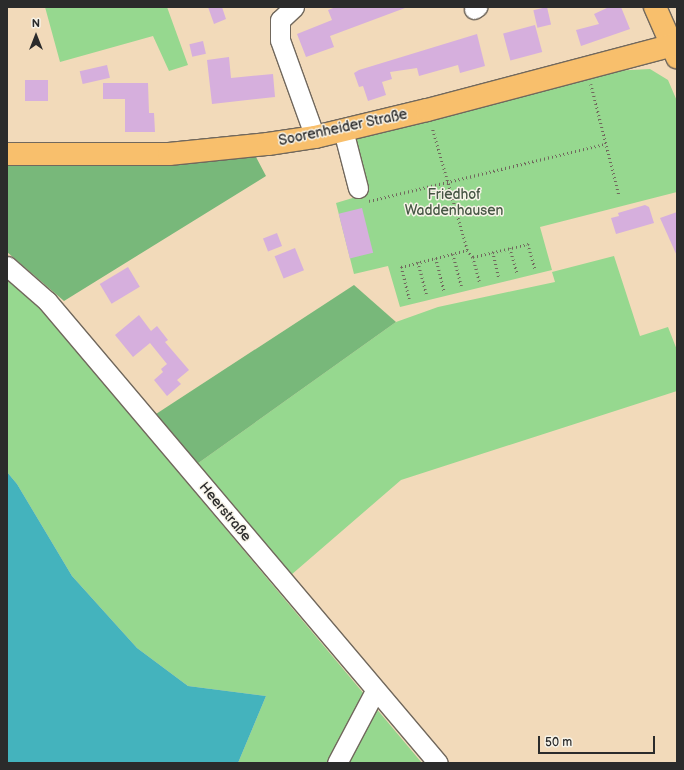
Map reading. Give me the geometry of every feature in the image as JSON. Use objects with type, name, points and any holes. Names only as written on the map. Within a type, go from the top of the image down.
[{"type":"main road","points":[[655,7],[675,49]]},
{"type":"main road","name":"Soorenheider Straße","points":[[7,154],[169,154],[240,149],[315,137],[428,110],[586,66],[675,49]]},
{"type":"street","points":[[294,7],[280,20],[280,40],[315,137]]},
{"type":"street","points":[[342,130],[358,188]]},
{"type":"street","name":"Heerstraße","points":[[7,266],[47,301],[375,691],[438,763]]},
{"type":"street","points":[[337,763],[375,691]]},
{"type":"path","points":[[586,66],[619,195]]},
{"type":"path","points":[[428,110],[467,250],[473,257],[480,283]]},
{"type":"path","points":[[358,188],[362,203],[605,144]]},
{"type":"path","points":[[473,257],[528,244],[535,269]]},
{"type":"path","points":[[510,248],[517,273]]},
{"type":"path","points":[[409,299],[401,267],[467,250]]},
{"type":"path","points":[[493,252],[499,278]]},
{"type":"path","points":[[453,254],[462,288]]},
{"type":"path","points":[[436,258],[444,291]]},
{"type":"path","points":[[418,262],[427,295]]},
{"type":"green space","points":[[45,7],[167,7],[188,65],[169,71],[153,36],[60,62]]},
{"type":"green space","name":"Friedhof Waddenhausen","points":[[650,69],[668,80],[677,101],[677,192],[540,227],[552,270],[400,307],[388,266],[354,274],[336,203],[366,194],[352,137],[612,71]]},
{"type":"green space","points":[[256,157],[266,176],[64,301],[7,252],[7,163],[166,163]]},
{"type":"green space","points":[[614,256],[640,336],[668,327],[677,350],[677,391],[401,480],[291,575],[197,464],[396,322],[438,307],[555,282],[552,272]]},
{"type":"green space","points":[[7,279],[42,310],[422,763],[238,763],[266,696],[188,686],[137,648],[72,576],[17,484],[7,472]]},
{"type":"green space","points":[[354,285],[396,322],[197,464],[156,414]]},
{"type":"water","points":[[7,472],[17,484],[72,576],[137,648],[188,686],[266,696],[238,763],[7,763]]},
{"type":"building","points":[[208,7],[222,7],[226,19],[214,24]]},
{"type":"building","points":[[336,7],[405,8],[330,36],[334,47],[306,57],[297,34],[332,20],[328,10]]},
{"type":"building","points":[[547,7],[551,25],[537,28],[533,10]]},
{"type":"building","points":[[609,7],[621,7],[630,29],[581,46],[576,30],[599,24],[594,14]]},
{"type":"building","points":[[535,25],[542,52],[510,61],[503,34]]},
{"type":"building","points":[[477,34],[485,66],[460,73],[458,65],[419,76],[417,68],[390,72],[392,79],[382,82],[386,95],[368,101],[363,86],[359,87],[354,73],[359,70]]},
{"type":"building","points":[[203,41],[206,54],[192,57],[189,44]]},
{"type":"building","points":[[229,57],[231,78],[273,74],[275,97],[212,104],[207,60]]},
{"type":"building","points":[[107,65],[110,78],[83,84],[80,71]]},
{"type":"building","points":[[25,80],[48,80],[48,101],[25,101]]},
{"type":"building","points":[[103,83],[148,83],[149,113],[154,113],[155,132],[125,132],[125,99],[103,99]]},
{"type":"building","points":[[645,205],[649,207],[654,223],[616,234],[611,218],[619,216],[618,213]]},
{"type":"building","points":[[362,208],[373,253],[350,258],[339,214]]},
{"type":"building","points":[[677,212],[677,256],[660,218]]},
{"type":"building","points":[[277,233],[282,246],[268,251],[263,238]]},
{"type":"building","points":[[295,248],[304,270],[284,278],[275,256]]},
{"type":"building","points":[[128,267],[140,287],[112,304],[100,284]]},
{"type":"building","points":[[139,315],[151,331],[157,326],[168,340],[165,342],[189,370],[177,380],[181,384],[167,396],[154,380],[163,372],[161,369],[167,364],[150,343],[133,357],[115,335]]}]
